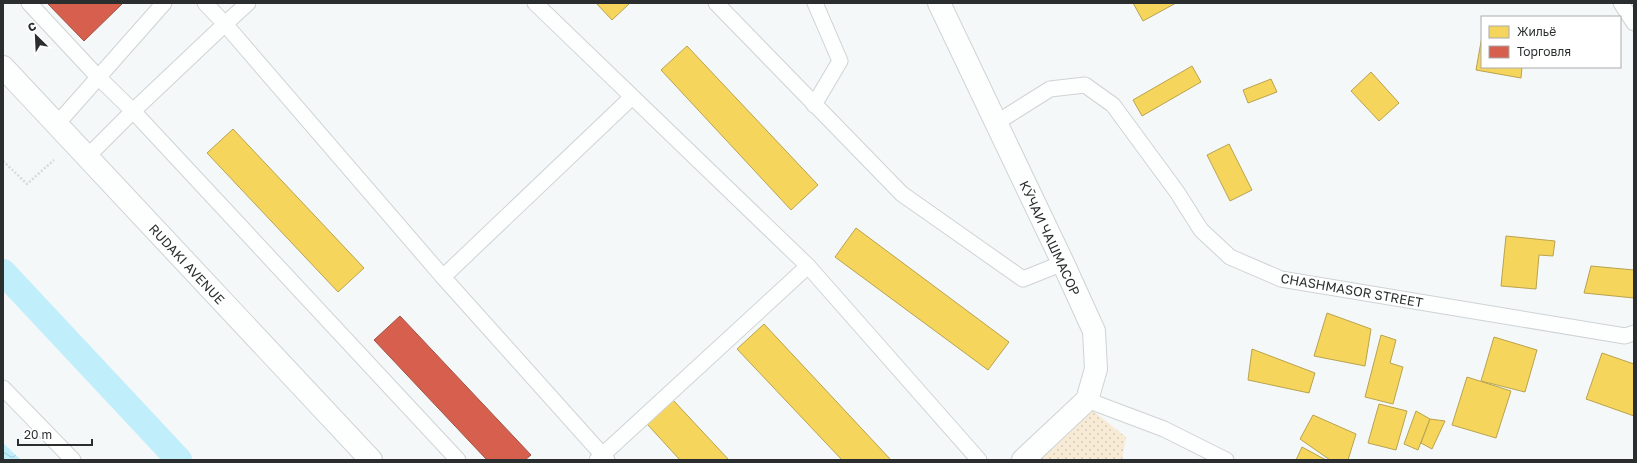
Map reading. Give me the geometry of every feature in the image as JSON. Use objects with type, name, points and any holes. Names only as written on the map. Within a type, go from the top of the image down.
[{"type":"main road","name":"КӮЧАИ ЧАШМАСОР","points":[[939,3],[1063,263],[1094,332],[1096,369],[1086,400],[1023,460]]},
{"type":"main road","name":"RUDAKI AVENUE","points":[[3,67],[372,460]]},
{"type":"lane","points":[[29,3],[98,77],[134,112],[458,460]]},
{"type":"lane","points":[[56,124],[164,3]]},
{"type":"lane","points":[[205,3],[225,24],[442,277],[603,458],[808,266]]},
{"type":"lane","points":[[87,157],[248,3]]},
{"type":"lane","points":[[535,3],[808,266],[979,460]]},
{"type":"lane","points":[[716,3],[902,194],[1023,279],[1063,263]]},
{"type":"lane","points":[[814,104],[840,61],[815,3]]},
{"type":"lane","points":[[1621,3],[1634,23]]},
{"type":"lane","name":"CHASHMASOR STREET","points":[[996,123],[1050,89],[1085,85],[1113,105],[1177,192],[1201,230],[1230,257],[1281,279],[1625,336],[1634,333]]},
{"type":"lane","points":[[442,277],[632,97]]},
{"type":"lane","points":[[3,388],[73,460]]},
{"type":"lane","points":[[1086,400],[1164,429],[1226,460]]},
{"type":"path","points":[[3,161],[27,184],[54,160]]},
{"type":"shaded area","points":[[1078,399],[1126,437],[1122,460],[1011,460]]},
{"type":"water","points":[[3,443],[21,460],[3,460]]},
{"type":"building: Жильё","points":[[596,3],[630,3],[612,20]]},
{"type":"building: Жильё","points":[[1133,3],[1176,3],[1143,21]]},
{"type":"building: Жильё","points":[[1481,42],[1481,68],[1522,68],[1521,78],[1476,70]]},
{"type":"building: Жильё","points":[[687,46],[818,185],[791,210],[661,70]]},
{"type":"building: Жильё","points":[[1192,66],[1201,82],[1142,116],[1133,100]]},
{"type":"building: Жильё","points":[[1371,72],[1399,103],[1379,121],[1351,91]]},
{"type":"building: Жильё","points":[[1271,79],[1277,92],[1248,103],[1243,90]]},
{"type":"building: Жильё","points":[[233,129],[364,268],[338,292],[207,153]]},
{"type":"building: Жильё","points":[[1229,144],[1252,190],[1230,201],[1207,155]]},
{"type":"building: Жильё","points":[[856,228],[1009,342],[988,370],[835,257]]},
{"type":"building: Жильё","points":[[1506,236],[1555,241],[1553,256],[1539,255],[1536,289],[1501,286]]},
{"type":"building: Жильё","points":[[1591,266],[1634,270],[1634,298],[1584,293]]},
{"type":"building: Жильё","points":[[1327,313],[1371,329],[1365,366],[1314,356]]},
{"type":"building: Жильё","points":[[764,324],[891,460],[842,460],[737,349]]},
{"type":"building: Жильё","points":[[1381,335],[1396,340],[1390,363],[1403,367],[1393,404],[1365,397]]},
{"type":"building: Жильё","points":[[1494,337],[1537,350],[1525,392],[1481,381]]},
{"type":"building: Жильё","points":[[1252,349],[1315,373],[1309,393],[1248,380]]},
{"type":"building: Жильё","points":[[1602,353],[1634,364],[1634,416],[1586,399]]},
{"type":"building: Жильё","points":[[1467,377],[1511,391],[1496,438],[1452,425]]},
{"type":"building: Жильё","points":[[673,400],[729,460],[680,460],[647,424]]},
{"type":"building: Жильё","points":[[1379,404],[1407,411],[1396,450],[1368,443]]},
{"type":"building: Жильё","points":[[1416,411],[1430,419],[1418,450],[1404,444]]},
{"type":"building: Жильё","points":[[1313,415],[1356,434],[1348,460],[1330,460],[1300,439]]},
{"type":"building: Жильё","points":[[1430,419],[1445,421],[1432,449],[1421,443]]},
{"type":"building: Жильё","points":[[1302,447],[1326,460],[1296,460]]},
{"type":"building: Торговля","points":[[47,3],[123,3],[84,41]]},
{"type":"building: Торговля","points":[[400,316],[531,455],[525,460],[487,460],[374,340]]},
{"type":"waterway","points":[[3,272],[179,460]]}]
